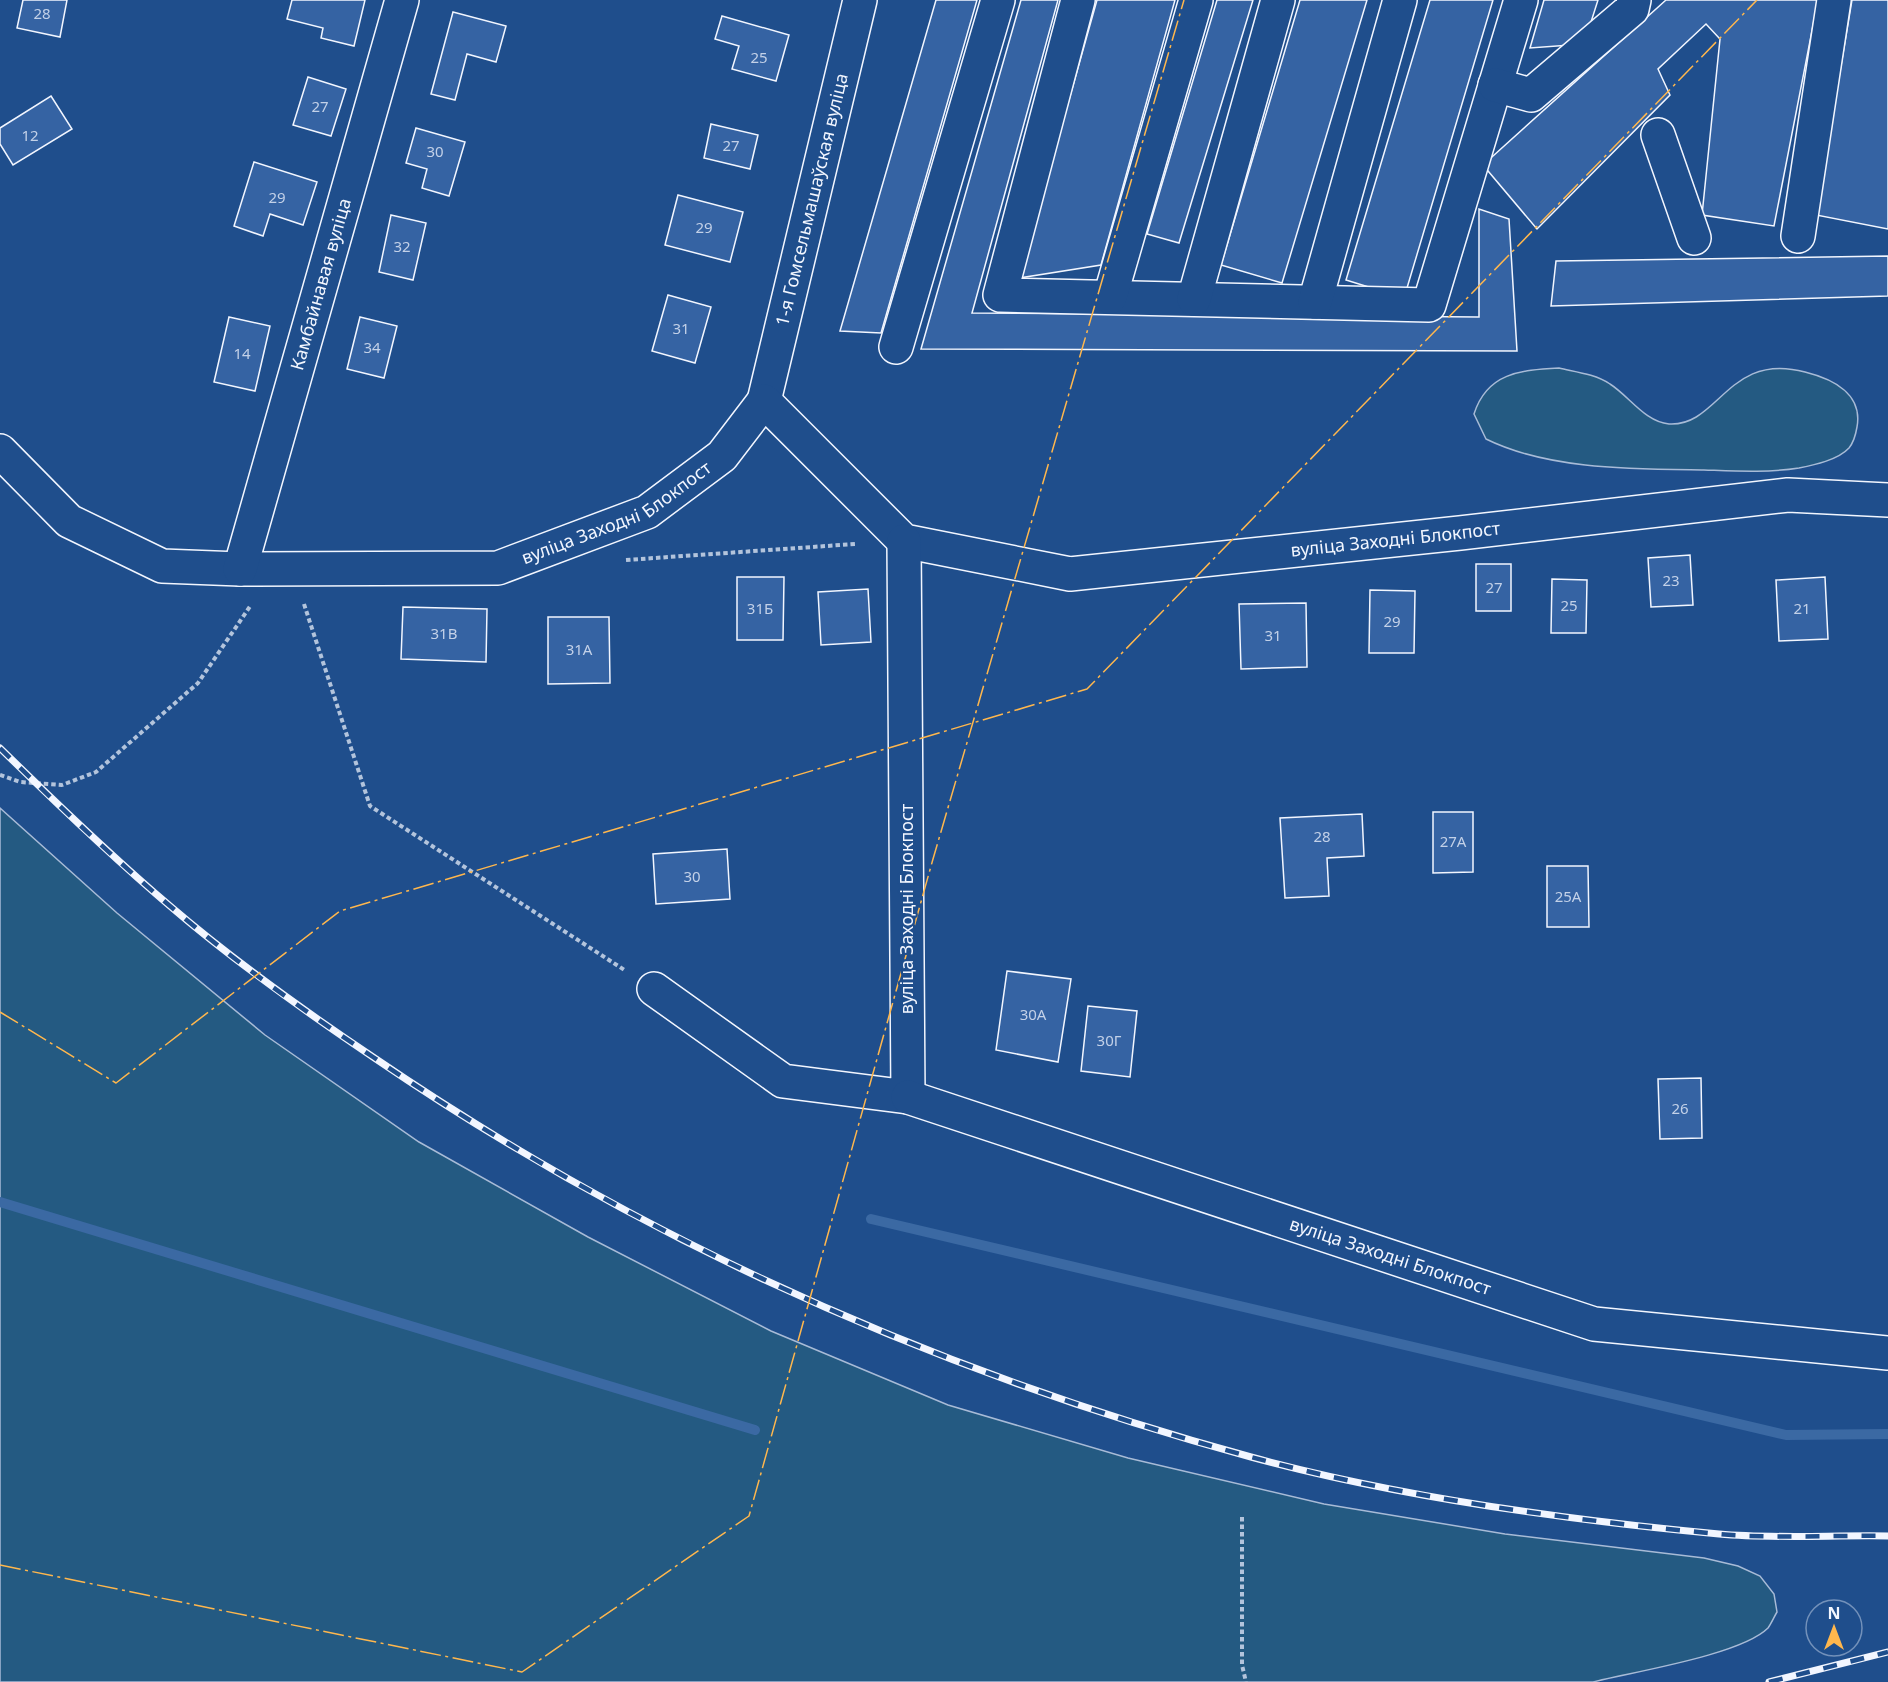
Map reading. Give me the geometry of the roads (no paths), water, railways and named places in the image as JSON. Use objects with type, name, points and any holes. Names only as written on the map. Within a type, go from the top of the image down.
[{"type":"street","name":"Камбайнавая вуліца","points":[[240,569],[402,0]]},
{"type":"street","name":"1-я Гомсельмашаўская вуліца","points":[[764,401],[860,0]]},
{"type":"street","points":[[896,347],[998,0]]},
{"type":"street","points":[[1078,0],[1000,295],[1429,305],[1521,0]]},
{"type":"street","points":[[1110,297],[1196,0]]},
{"type":"street","points":[[1194,299],[1278,0]]},
{"type":"street","points":[[1315,302],[1400,0]]},
{"type":"street","points":[[1495,85],[1531,95],[1632,9],[1634,0]]},
{"type":"street","points":[[1798,236],[1834,0]]},
{"type":"street","points":[[1658,135],[1694,238]]},
{"type":"street","name":"вуліца Заходні Блокпост","points":[[0,451],[69,521],[162,566],[240,569],[498,568],[647,512],[722,456],[764,401]]},
{"type":"street","points":[[764,401],[904,541]]},
{"type":"street","name":"вуліца Заходні Блокпост","points":[[908,1097],[904,541],[1070,574],[1460,533],[1788,495],[1888,500]]},
{"type":"street","name":"вуліца Заходні Блокпост","points":[[654,989],[783,1081],[908,1097],[1594,1324],[1888,1353]]},
{"type":"waterway","points":[[0,1202],[755,1430]]},
{"type":"waterway","points":[[871,1219],[1786,1435],[1888,1434]]},
{"type":"railway","points":[[0,748],[62,809],[194,926],[269,984],[373,1057],[475,1123],[579,1185],[686,1242],[795,1294],[906,1341],[1019,1384],[1134,1423],[1251,1457],[1365,1484],[1544,1514],[1719,1534],[1888,1536]]},
{"type":"railway","points":[[1769,1682],[1888,1652]]}]
